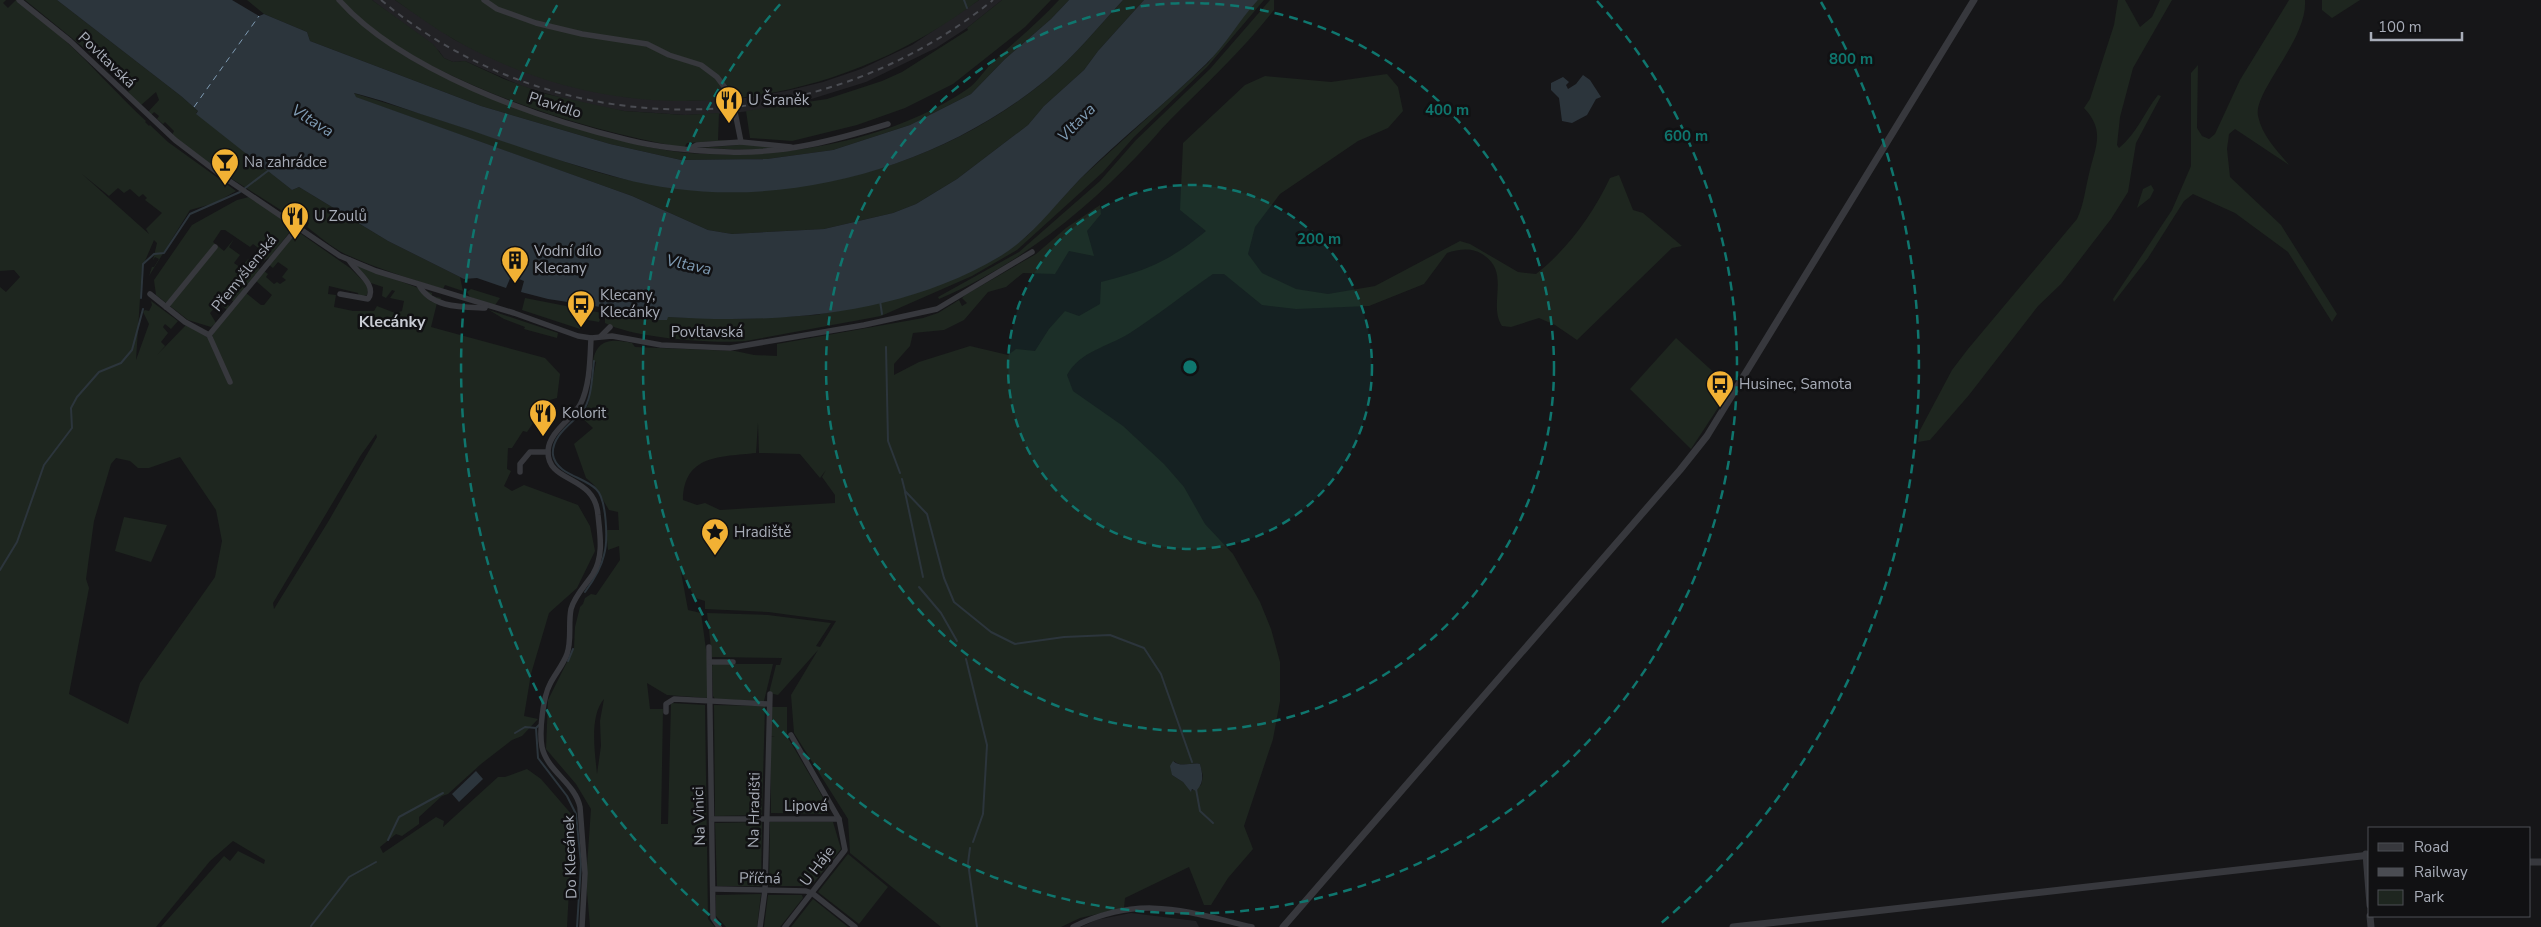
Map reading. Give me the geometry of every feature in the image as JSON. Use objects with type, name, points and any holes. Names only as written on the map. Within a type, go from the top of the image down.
[{"type":"street","name":"Povltavská","points":[[18,0],[70,41],[175,140],[241,188],[348,260],[578,336],[591,338],[612,336],[661,344],[730,348],[912,316],[937,309],[1032,252]]},
{"type":"street","name":"Plavidlo","points":[[339,0],[370,30],[400,51],[489,94],[544,116],[629,140],[688,149],[730,152],[792,148],[833,140],[888,124]]},
{"type":"street","points":[[484,0],[497,9],[536,23],[582,34],[647,44],[670,55],[700,65],[717,76],[732,97],[741,142]]},
{"type":"street","points":[[1283,927],[1680,470],[1707,436],[1974,0]]},
{"type":"street","name":"Plavidlo","points":[[688,149],[696,145],[741,142],[784,145],[792,148]]},
{"type":"street","name":"Přemyšlenská","points":[[209,335],[298,227]]},
{"type":"street","points":[[166,307],[215,247]]},
{"type":"street","points":[[340,294],[364,299],[368,298],[371,294],[371,286],[348,260]]},
{"type":"street","points":[[419,285],[424,294],[438,302],[462,307],[485,308],[486,305]]},
{"type":"street","points":[[150,294],[185,322],[209,335],[230,382]]},
{"type":"street","points":[[601,336],[610,327]]},
{"type":"street","points":[[520,472],[520,464],[530,452],[548,452],[551,440],[580,406],[584,397],[591,338]]},
{"type":"street","name":"Do Klecánek","points":[[548,452],[549,460],[555,470],[585,486],[595,498],[600,542],[599,562],[571,610],[569,648],[563,663],[549,684],[545,696],[543,715],[542,742],[545,754],[578,799],[582,816],[585,873],[582,927]]},
{"type":"street","name":"Na Vinici","points":[[709,647],[713,918],[720,927]]},
{"type":"street","points":[[710,662],[733,662]]},
{"type":"street","name":"Na Hradišti","points":[[760,927],[765,890],[770,694]]},
{"type":"street","points":[[666,712],[666,704],[674,699],[769,704]]},
{"type":"street","name":"U Háje","points":[[785,927],[845,850],[839,819],[791,735]]},
{"type":"street","name":"Lipová","points":[[713,819],[839,819]]},
{"type":"street","points":[[1733,927],[2368,854]]},
{"type":"street","name":"Příčná","points":[[713,890],[765,890],[812,893]]},
{"type":"street","points":[[812,893],[855,927]]},
{"type":"street","points":[[1073,927],[1089,919],[1143,907],[1175,908],[1252,927]]},
{"type":"shaded area","points":[[372,0],[395,0],[455,40],[528,73],[586,89],[626,97],[685,101],[745,98],[823,82],[861,69],[912,45],[979,0],[1002,0],[967,28],[936,48],[866,82],[789,106],[733,113],[685,115],[624,111],[583,104],[524,87],[465,61],[453,62],[444,58],[439,51]]},
{"type":"shaded area","points":[[1131,913],[1196,921],[1199,927],[1081,927],[1096,920]]},
{"type":"green space","points":[[0,0],[6,0],[3,3],[8,8],[16,0],[65,41],[149,126],[236,191],[215,203],[190,210],[149,276],[152,267],[154,267],[159,259],[155,257],[153,260],[157,243],[154,240],[142,268],[136,360],[149,324],[143,312],[145,310],[149,311],[152,305],[151,301],[178,321],[171,329],[165,324],[163,327],[168,333],[161,342],[165,346],[157,355],[186,325],[209,338],[228,383],[212,335],[246,293],[261,305],[264,305],[272,295],[256,281],[264,271],[268,274],[266,277],[274,284],[277,282],[280,284],[286,280],[282,277],[288,269],[278,262],[273,268],[269,265],[297,231],[350,268],[369,287],[367,295],[359,297],[358,293],[329,286],[328,294],[336,295],[334,307],[353,311],[374,311],[377,306],[395,313],[402,311],[404,301],[390,298],[395,291],[392,290],[386,298],[382,296],[383,287],[371,283],[356,265],[441,298],[440,301],[430,301],[437,303],[431,327],[545,358],[560,374],[557,398],[539,403],[544,407],[527,432],[523,431],[512,448],[508,448],[507,469],[511,471],[504,486],[512,491],[524,485],[578,505],[590,526],[595,551],[577,588],[549,613],[531,674],[524,716],[538,719],[522,736],[512,740],[481,764],[448,794],[442,796],[419,817],[419,824],[402,836],[396,834],[380,847],[383,853],[436,817],[444,821],[443,827],[498,777],[505,777],[527,769],[541,779],[573,816],[567,927],[161,927],[224,856],[230,861],[238,851],[264,864],[265,860],[233,841],[210,861],[156,927],[0,927],[0,287],[6,292],[20,277],[14,270],[0,271]],"holes":[[[82,174],[109,196],[118,188],[124,193],[130,189],[139,197],[143,194],[147,198],[145,200],[162,213],[146,229],[149,234]],[[376,434],[377,437],[328,522],[274,609],[273,603],[361,455]],[[180,457],[216,510],[222,541],[215,577],[140,683],[128,724],[69,694],[89,588],[86,579],[94,521],[111,464],[116,458],[130,461],[138,468],[149,468]]]},
{"type":"green space","points":[[25,0],[57,0],[181,96],[198,111],[196,113],[292,190],[299,187],[388,241],[460,277],[463,291],[445,285],[443,289],[381,269],[345,254],[307,227],[309,223],[299,215],[295,219],[202,160],[172,135],[174,131],[165,122],[163,124],[157,119],[159,116],[154,112],[151,115],[148,112],[159,100],[156,92],[140,106],[133,100],[122,79]]},
{"type":"green space","points":[[247,0],[336,0],[358,21],[403,55],[451,81],[477,92],[570,125],[628,142],[689,153],[724,154],[796,150],[833,144],[869,135],[903,123],[936,108],[970,87],[991,64],[1059,0],[1069,0],[1051,19],[1005,59],[971,94],[910,125],[833,150],[767,159],[681,160],[610,144],[481,106],[310,41],[307,32],[264,14]]},
{"type":"green space","points":[[341,0],[372,0],[433,44],[444,58],[453,62],[465,61],[504,79],[546,94],[624,111],[685,115],[719,113],[718,140],[732,140],[687,143],[684,148],[589,126],[526,106],[466,82],[398,48],[372,30]]},
{"type":"green space","points":[[395,0],[979,0],[919,39],[856,69],[791,89],[723,100],[655,100],[587,91],[520,71],[455,40]]},
{"type":"green space","points":[[1002,0],[1051,0],[1025,27],[953,84],[905,108],[857,125],[792,141],[750,138],[746,111],[827,99],[882,81],[902,72],[968,30],[967,28]]},
{"type":"green space","points":[[1123,0],[1144,0],[1098,51],[1084,70],[1044,106],[1028,125],[957,179],[916,204],[893,213],[824,229],[732,234],[708,230],[632,196],[355,97],[353,93],[457,125],[584,168],[624,179],[679,188],[735,191],[791,187],[846,177],[900,162],[952,140],[1001,112],[1047,79],[1077,51]]},
{"type":"green space","points":[[1258,0],[1264,0],[1207,67],[1134,137],[1103,172],[1017,250],[972,276],[881,316],[746,341],[714,342],[674,339],[634,333],[605,323],[605,314],[613,314],[615,310],[653,315],[654,320],[668,317],[743,319],[816,315],[907,296],[956,278],[999,257],[1027,236],[1081,178],[1208,63],[1241,17]]},
{"type":"green space","points":[[1270,0],[1274,0],[1274,10],[1250,39],[1093,199],[1070,219],[1020,255],[967,286],[939,299],[938,297],[1019,252],[1100,181],[1136,140],[1210,69]]},
{"type":"green space","points":[[2118,0],[2125,0],[2140,27],[2152,17],[2160,0],[2172,0],[2133,68],[2120,117],[2117,145],[2119,148],[2136,129],[2158,95],[2161,96],[2136,143],[2128,192],[2111,219],[2061,284],[2038,306],[1969,395],[1930,440],[1918,442],[1919,432],[1952,370],[2077,219],[2083,202],[2097,139],[2095,124],[2084,108],[2090,99],[2114,25]]},
{"type":"green space","points":[[2289,0],[2305,0],[2304,15],[2290,48],[2264,93],[2259,106],[2258,116],[2266,136],[2289,165],[2235,129],[2229,134],[2227,149],[2230,177],[2281,225],[2337,314],[2332,322],[2288,252],[2235,213],[2193,194],[2184,201],[2148,258],[2114,302],[2113,299],[2172,210],[2191,166],[2191,73],[2198,65],[2197,128],[2202,136],[2209,139],[2215,134],[2240,80]]},
{"type":"green space","points":[[2322,0],[2360,0],[2332,18],[2322,10]]},
{"type":"green space","points":[[1387,74],[1398,87],[1403,111],[1388,128],[1358,141],[1280,194],[1255,227],[1248,254],[1262,273],[1296,289],[1328,294],[1375,286],[1460,241],[1470,244],[1518,272],[1536,274],[1559,254],[1579,230],[1596,205],[1610,178],[1619,175],[1633,210],[1643,213],[1682,246],[1672,248],[1577,340],[1555,325],[1539,318],[1511,327],[1502,326],[1498,318],[1497,309],[1498,281],[1492,263],[1476,251],[1462,250],[1447,253],[1424,284],[1369,306],[1296,309],[1262,305],[1224,274],[1213,274],[1130,333],[1079,360],[1067,375],[1073,391],[1123,426],[1164,464],[1184,487],[1205,524],[1233,554],[1260,602],[1271,629],[1280,662],[1280,701],[1273,739],[1244,826],[1253,849],[1228,878],[1211,905],[1204,905],[1189,867],[1125,898],[1124,908],[1080,918],[1061,927],[941,927],[850,853],[848,819],[794,733],[791,695],[818,650],[778,695],[769,693],[776,665],[780,665],[782,658],[712,657],[707,613],[768,615],[831,623],[816,646],[820,647],[836,621],[768,612],[705,609],[705,601],[695,598],[681,572],[688,610],[701,613],[708,664],[707,698],[667,695],[647,683],[650,709],[663,709],[661,824],[668,824],[671,703],[705,705],[708,919],[715,927],[590,927],[586,880],[591,809],[576,784],[546,749],[548,700],[574,648],[575,627],[580,607],[585,598],[591,594],[596,595],[620,560],[619,546],[608,550],[606,530],[619,530],[618,512],[609,510],[594,485],[586,478],[574,444],[593,428],[580,416],[588,405],[596,362],[593,361],[598,348],[607,342],[618,341],[632,343],[635,347],[735,351],[754,355],[777,356],[777,344],[923,318],[938,313],[959,300],[962,306],[967,303],[962,298],[965,295],[1036,254],[1066,228],[1100,205],[1101,214],[1087,231],[1094,256],[1069,251],[1055,274],[1023,273],[1006,287],[988,292],[964,320],[944,330],[913,333],[910,346],[894,364],[894,375],[919,362],[970,346],[1008,355],[1016,349],[1035,351],[1049,329],[1065,311],[1079,316],[1100,304],[1101,282],[1157,264],[1193,242],[1206,231],[1180,210],[1183,143],[1245,85],[1265,76],[1331,82]],"holes":[[[758,423],[759,453],[800,454],[820,478],[826,470],[822,477],[835,495],[835,503],[720,510],[705,503],[697,505],[683,500],[685,485],[690,474],[697,466],[718,458],[756,453]],[[604,699],[600,721],[601,746],[597,774],[594,735],[599,706]],[[1174,761],[1180,764],[1200,764],[1203,776],[1201,785],[1191,791],[1183,782],[1172,775]]]},
{"type":"green space","points":[[751,144],[776,147],[756,150],[700,148]]},
{"type":"green space","points":[[2151,185],[2154,190],[2150,198],[2137,208],[2143,189]]},
{"type":"green space","points":[[249,197],[294,227],[270,257],[262,262],[266,254],[253,244],[250,247],[225,230],[221,230],[213,242],[224,251],[234,239],[229,247],[240,255],[234,263],[241,268],[248,259],[260,269],[234,302],[230,299],[235,292],[231,289],[222,297],[220,296],[230,307],[227,310],[219,303],[210,313],[216,323],[211,327],[188,320],[156,295],[154,280],[192,225],[237,200]]},
{"type":"green space","points":[[471,289],[500,298],[495,305],[470,297],[467,292]]},
{"type":"green space","points":[[525,298],[602,313],[599,322],[582,319],[580,329],[522,310]]},
{"type":"green space","points":[[489,310],[558,333],[557,338],[524,329],[525,327],[504,319]]},
{"type":"green space","points":[[1676,338],[1731,388],[1691,449],[1630,389]]},
{"type":"green space","points":[[124,517],[167,525],[151,562],[115,551]]},
{"type":"green space","points":[[714,664],[773,664],[764,701],[715,699],[713,696],[712,666]]},
{"type":"green space","points":[[714,705],[765,706],[762,815],[715,816]]},
{"type":"green space","points":[[771,707],[787,707],[787,736],[829,808],[828,814],[771,813],[770,737],[775,736],[771,736]]},
{"type":"green space","points":[[762,822],[761,886],[717,886],[715,823]]},
{"type":"green space","points":[[770,822],[833,822],[841,849],[811,886],[769,886]]},
{"type":"green space","points":[[848,854],[888,887],[859,924],[818,892]]},
{"type":"green space","points":[[761,894],[757,927],[726,927],[716,916],[716,895]]},
{"type":"green space","points":[[768,895],[802,895],[803,898],[780,927],[764,927]]},
{"type":"green space","points":[[813,899],[848,927],[791,927]]},
{"type":"water","name":"Vltava","points":[[57,0],[232,0],[259,16],[264,14],[307,32],[310,41],[481,106],[610,144],[681,160],[767,159],[833,150],[910,125],[971,94],[1005,59],[1051,19],[1069,0],[1123,0],[1077,51],[1057,70],[1002,112],[952,140],[899,162],[844,179],[788,189],[731,192],[675,189],[620,178],[354,93],[356,97],[632,196],[708,230],[732,234],[824,229],[893,213],[916,204],[957,179],[1028,125],[1044,106],[1084,70],[1098,51],[1144,0],[1258,0],[1206,64],[1095,164],[1022,241],[999,257],[961,277],[922,292],[838,311],[753,319],[668,317],[667,320],[654,320],[653,315],[548,299],[521,292],[524,281],[511,276],[506,288],[477,278],[464,279],[388,241],[299,187],[292,190],[196,114],[198,111],[181,96]]},
{"type":"water","points":[[1583,75],[1590,80],[1601,97],[1596,99],[1587,115],[1572,123],[1562,121],[1559,98],[1551,90],[1551,83],[1563,77],[1569,82],[1566,85],[1568,89],[1576,84]]},
{"type":"water","points":[[1173,761],[1179,764],[1200,764],[1202,779],[1196,791],[1192,789],[1191,792],[1183,782],[1172,775],[1170,766]]},
{"type":"water","points":[[476,771],[483,779],[459,802],[452,794]]},
{"type":"waterway","points":[[964,0],[967,8]]},
{"type":"waterway","points":[[141,298],[143,264],[154,254],[164,253],[190,214],[240,192],[269,170]]},
{"type":"waterway","points":[[880,301],[882,314]]},
{"type":"waterway","points":[[603,315],[606,308]]},
{"type":"waterway","points":[[0,570],[17,542],[44,465],[72,428],[71,408],[77,397],[99,372],[121,363],[132,350],[143,309]]},
{"type":"waterway","points":[[886,347],[888,441],[900,473]]},
{"type":"waterway","points":[[585,592],[603,560],[606,520],[600,494],[591,485],[559,467],[553,455],[553,448],[558,436],[582,412],[588,401],[594,361]]},
{"type":"waterway","points":[[902,479],[905,491],[927,514],[944,578],[954,602],[991,632],[1015,644],[1064,637],[1110,635],[1144,648],[1161,674],[1192,762]]},
{"type":"waterway","points":[[905,492],[923,577]]},
{"type":"waterway","points":[[919,587],[941,613],[957,641]]},
{"type":"waterway","points":[[568,661],[573,649]]},
{"type":"waterway","points":[[966,659],[987,745],[983,814],[973,842]]},
{"type":"waterway","points":[[515,733],[525,727],[536,728],[539,725]]},
{"type":"waterway","points":[[536,728],[538,758],[567,796],[576,814],[581,864],[577,927]]},
{"type":"waterway","points":[[1196,789],[1200,811],[1213,823]]},
{"type":"waterway","points":[[388,840],[399,817],[443,793]]},
{"type":"waterway","points":[[970,848],[968,863],[977,927]]},
{"type":"waterway","points":[[311,926],[349,877],[376,862]]},
{"type":"ferry route","points":[[194,107],[259,16]]},
{"type":"railway","points":[[381,0],[451,48],[526,83],[606,103],[687,110],[768,102],[848,82],[923,47],[993,0]]},
{"type":"place","name":"U Šraněk","points":[[729,124]]},
{"type":"place","name":"Na zahrádce","points":[[225,186]]},
{"type":"place","name":"U Zoulů","points":[[295,240]]},
{"type":"place","name":"Vodní dílo Klecany","points":[[515,284]]},
{"type":"place","name":"Klecany, Klecánky","points":[[581,328]]},
{"type":"place","name":"Husinec, Samota","points":[[1720,408]]},
{"type":"place","name":"Kolorit","points":[[543,437]]},
{"type":"place","name":"Hradiště","points":[[715,556]]},
{"type":"district","name":"Klecánky","points":[[392,321]]}]
